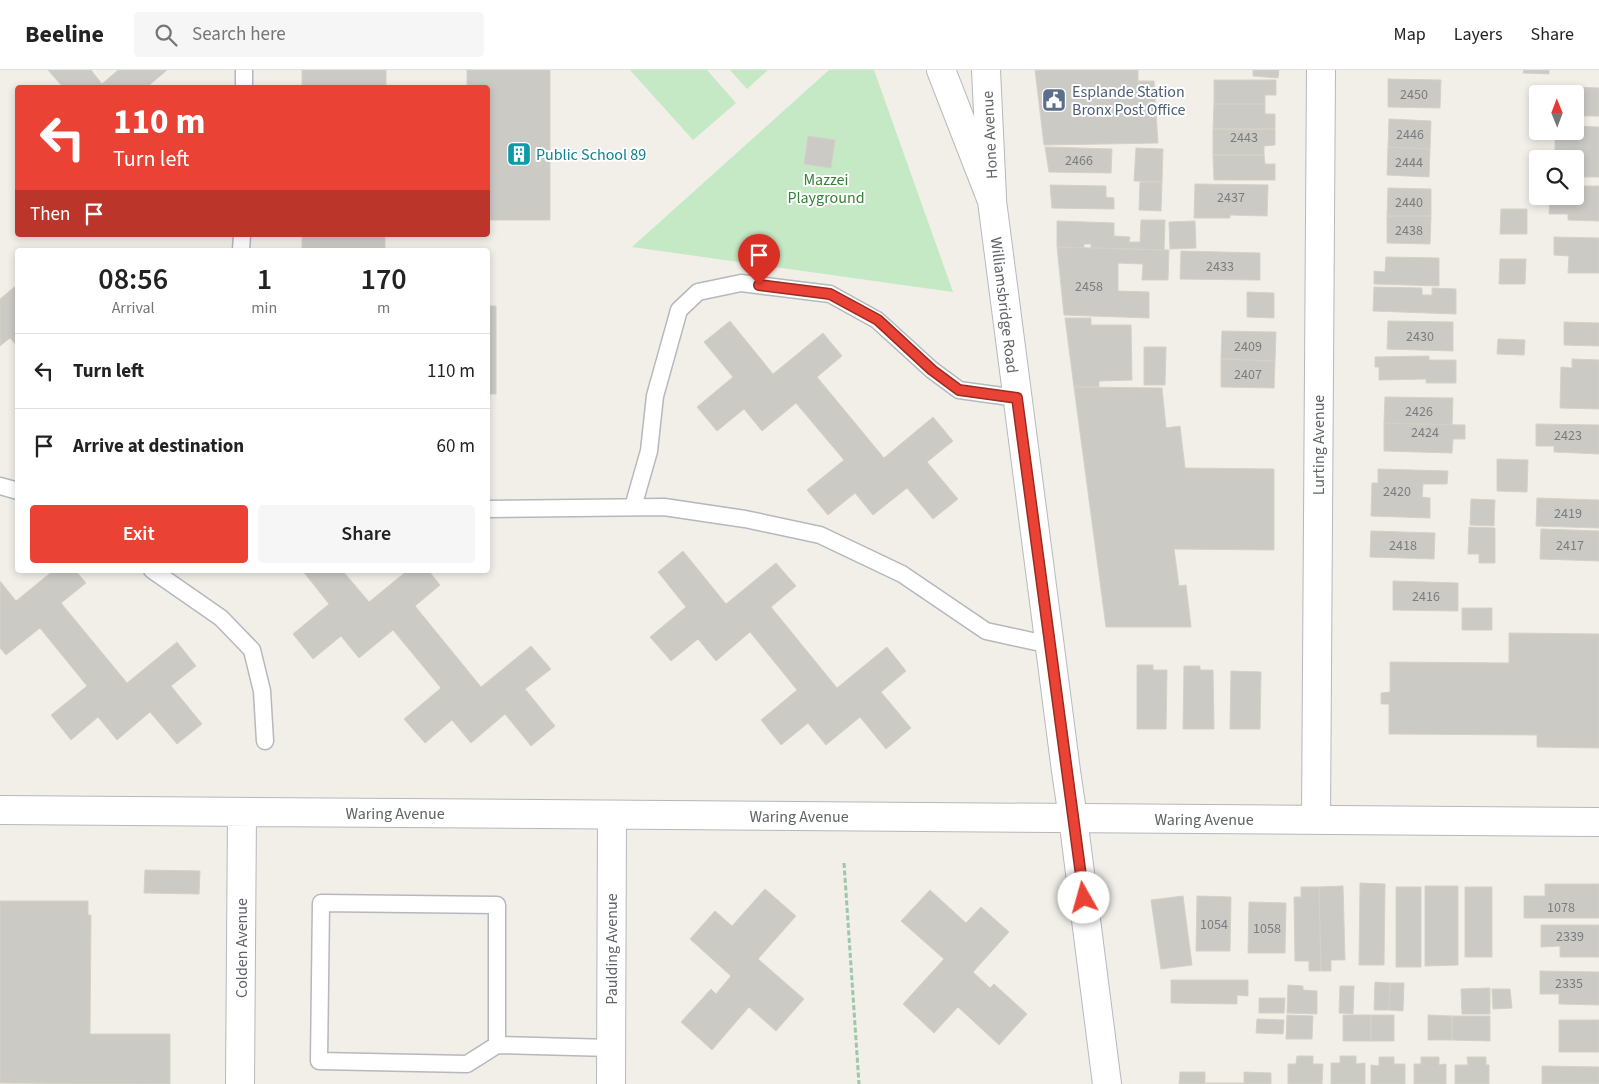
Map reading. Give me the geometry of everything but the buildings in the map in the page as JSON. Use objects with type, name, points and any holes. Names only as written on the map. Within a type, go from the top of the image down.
[{"type":"street","name":"Williamsbridge Road","points":[[941,70],[992,201],[1074,818],[1107,1084]]},
{"type":"street","name":"Hone Avenue","points":[[986,70],[992,201]]},
{"type":"street","name":"Lurting Avenue","points":[[1316,820],[1321,70]]},
{"type":"street","name":"Waring Avenue","points":[[0,810],[1599,822]]},
{"type":"street","name":"Colden Avenue","points":[[240,1084],[242,812]]},
{"type":"street","name":"Paulding Avenue","points":[[611,1084],[612,815]]},
{"type":"lane","points":[[244,70],[244,85]]},
{"type":"lane","points":[[633,507],[649,451],[655,396],[679,310],[698,292],[741,283],[830,294],[878,320],[932,370],[959,390],[1017,398]]},
{"type":"lane","points":[[0,486],[15,490]]},
{"type":"lane","points":[[490,508],[664,507],[727,516],[820,535],[902,574],[986,631],[1050,645]]},
{"type":"lane","points":[[156,573],[221,618],[252,650],[262,691],[265,741]]},
{"type":"lane","points":[[496,1045],[498,904],[321,903],[319,1061],[467,1064],[496,1045],[611,1048]]},
{"type":"path","points":[[844,863],[860,1084]]},
{"type":"green space","points":[[630,70],[707,70],[736,103],[693,140]]},
{"type":"green space","points":[[730,70],[768,70],[747,89]]},
{"type":"green space","name":"Mazzei Playground","points":[[829,70],[874,70],[953,292],[632,247]]},
{"type":"place","name":"Esplande Station Bronx Post Office","points":[[1054,100]]},
{"type":"place","name":"Public School 89","points":[[519,154]]},
{"type":"route","points":[[759,285],[830,294],[878,320],[932,370],[959,390],[1017,398],[1084,898]]}]
